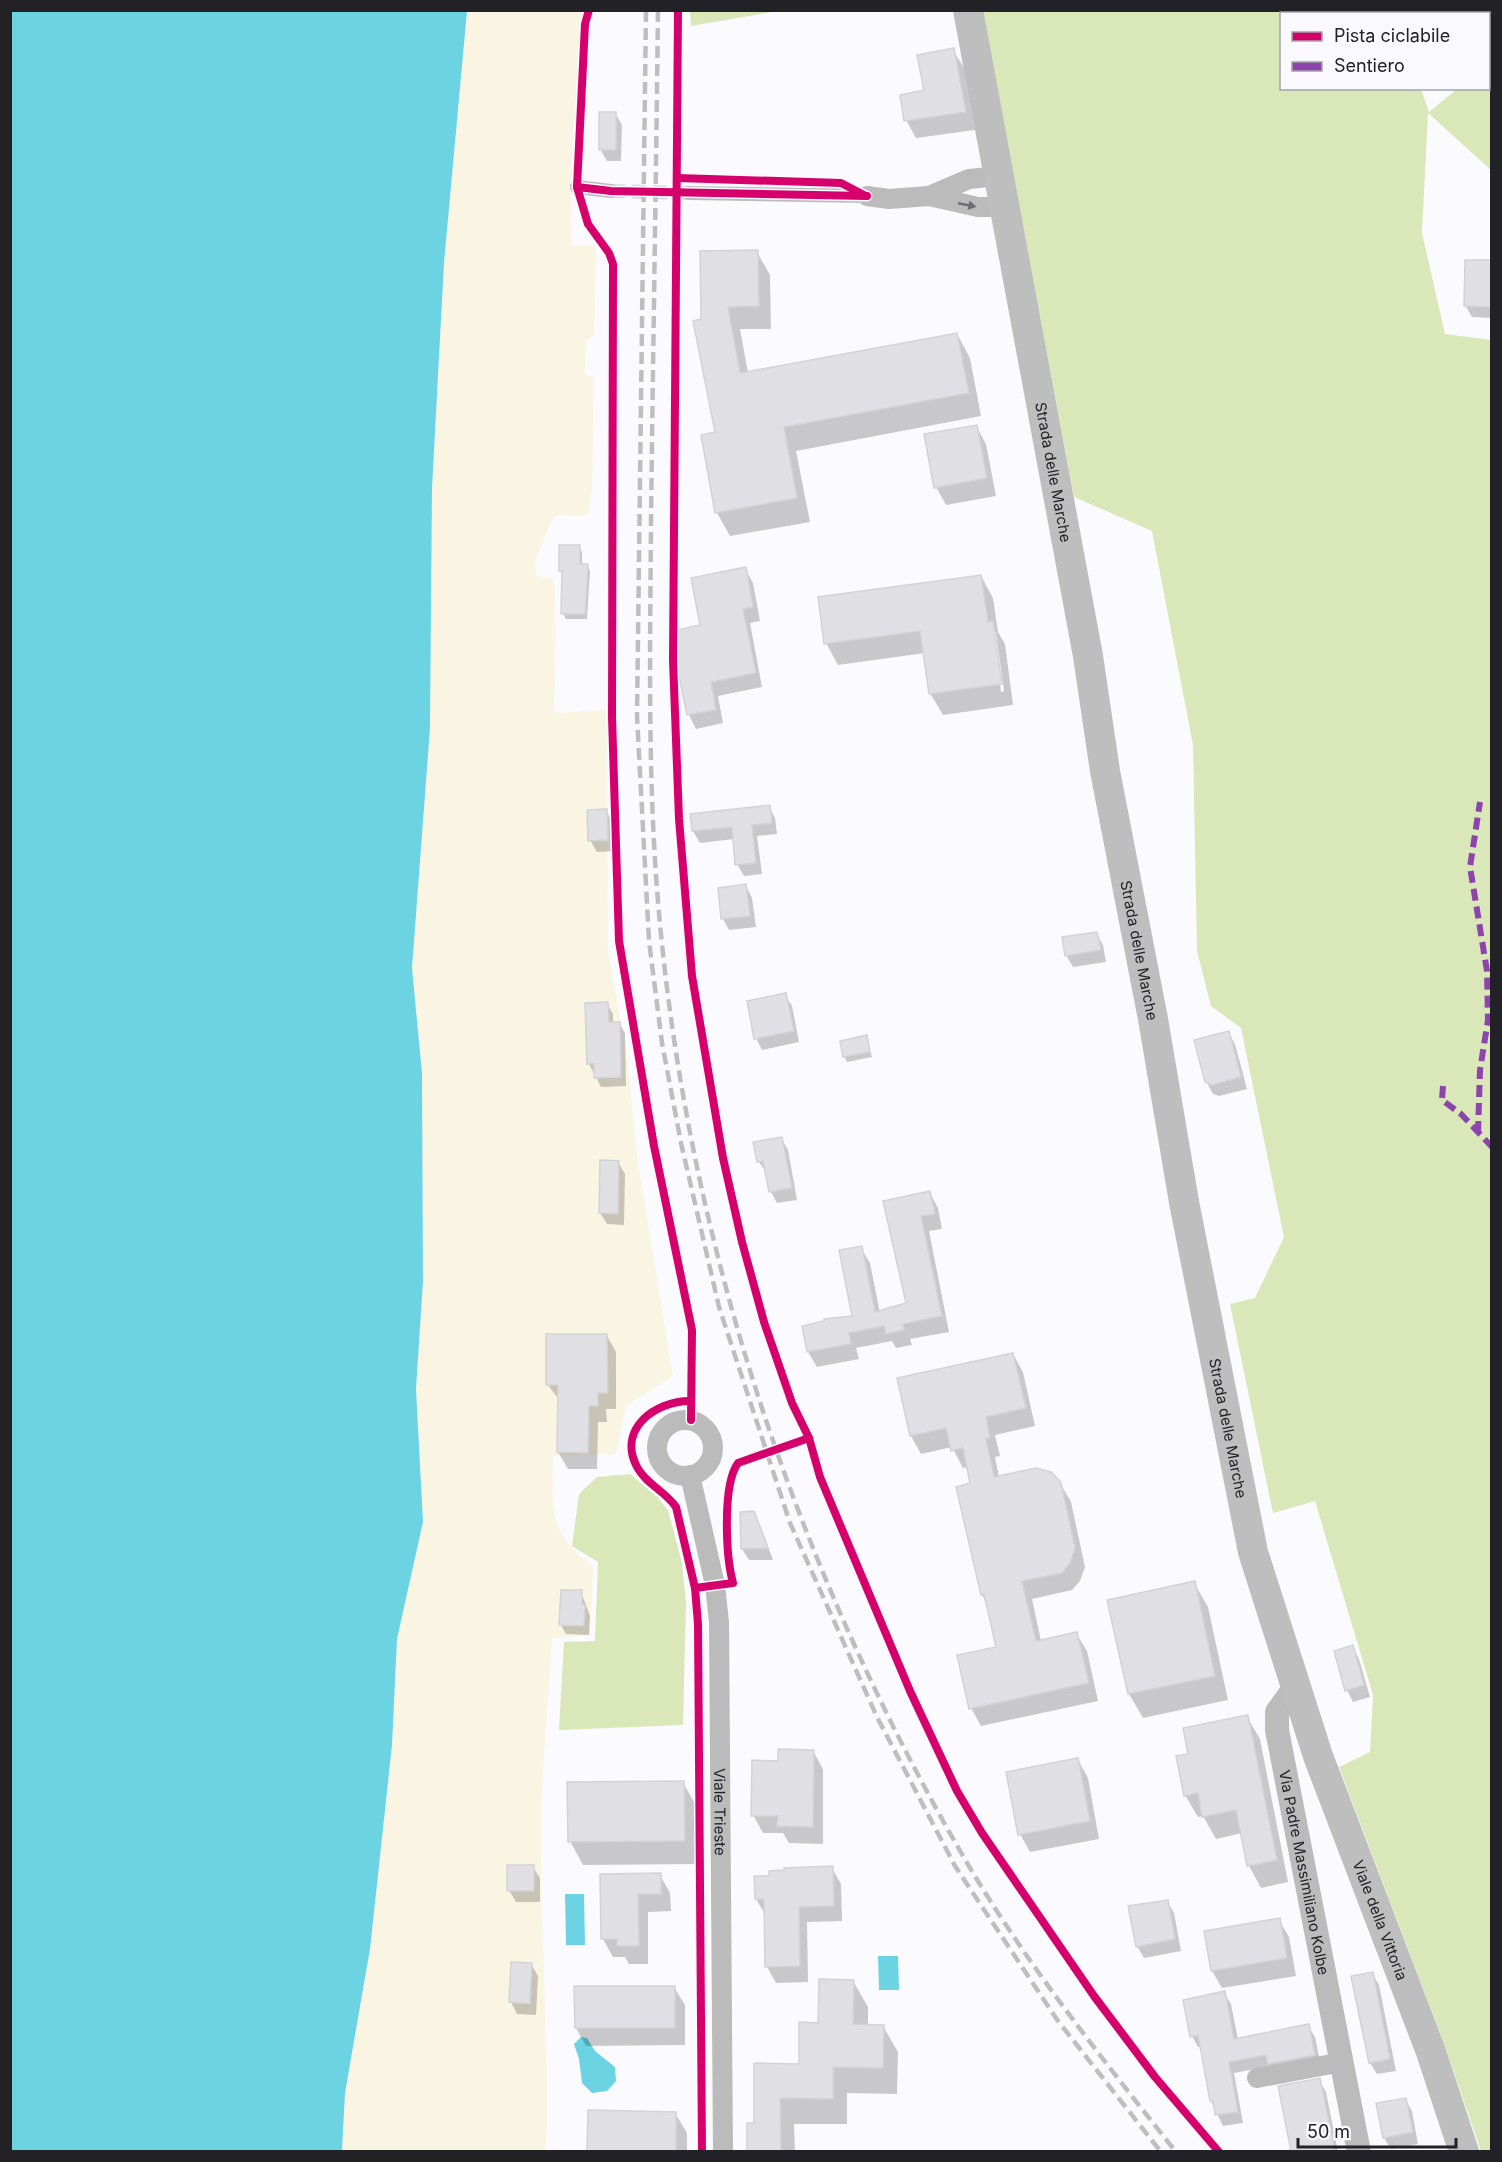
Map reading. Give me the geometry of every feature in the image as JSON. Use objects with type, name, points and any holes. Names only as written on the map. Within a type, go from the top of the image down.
[{"type":"main road","name":"Strada delle Marche","points":[[968,10],[1088,656],[1105,771],[1237,1483],[1265,1595],[1295,1688]]},
{"type":"main road","name":"Viale della Vittoria","points":[[1295,1688],[1431,2052],[1464,2151]]},
{"type":"street","points":[[929,196],[969,178],[999,176]]},
{"type":"street","points":[[577,187],[611,191]]},
{"type":"street","points":[[689,192],[867,196],[890,199],[929,196],[978,207],[1005,207]]},
{"type":"street","name":"Viale Trieste","points":[[690,1475],[716,1585],[719,1622],[723,2151]]},
{"type":"street","name":"Via Padre Massimiliano Kolbe","points":[[1295,1688],[1277,1712],[1277,1730],[1359,2151]]},
{"type":"street","points":[[1257,2078],[1342,2062]]},
{"type":"green space","points":[[690,10],[778,11],[691,26]]},
{"type":"green space","points":[[983,11],[1381,11],[1280,12],[1280,90],[1421,90],[1429,112],[1456,90],[1490,90],[1491,59],[1491,170],[1428,113],[1422,233],[1445,334],[1492,340],[1491,2151],[1481,2151],[1445,2046],[1339,1767],[1370,1752],[1373,1695],[1315,1501],[1273,1513],[1230,1304],[1255,1298],[1284,1237],[1241,1028],[1211,1006],[1197,951],[1193,745],[1152,531],[1074,497]]},
{"type":"green space","points":[[630,1474],[657,1497],[668,1510],[682,1563],[686,1602],[683,1725],[559,1730],[564,1642],[595,1641],[598,1562],[572,1546],[579,1494],[597,1477]]},
{"type":"sand","points":[[467,11],[585,11],[581,25],[572,154],[571,245],[596,246],[594,335],[586,342],[585,374],[594,377],[592,487],[588,515],[556,516],[550,524],[534,564],[538,578],[554,578],[556,631],[554,713],[606,710],[608,951],[627,1058],[638,1163],[673,1376],[626,1406],[616,1454],[553,1456],[553,1506],[560,1531],[578,1554],[593,1567],[590,1635],[552,1638],[541,1816],[546,2151],[342,2152],[345,2093],[370,1949],[392,1745],[397,1639],[423,1522],[416,1389],[423,1281],[422,1073],[412,968],[430,728],[432,488],[444,263]]},
{"type":"water","points":[[11,10],[467,11],[444,263],[432,488],[430,728],[412,968],[422,1073],[423,1281],[416,1389],[423,1522],[397,1639],[392,1745],[370,1949],[345,2093],[342,2151],[11,2151]]},
{"type":"water","points":[[565,1894],[584,1894],[585,1945],[566,1945]]},
{"type":"water","points":[[878,1956],[898,1956],[899,1990],[879,1990]]},
{"type":"water","points":[[581,2037],[587,2038],[595,2051],[615,2067],[616,2081],[607,2091],[592,2093],[582,2083],[579,2059],[574,2044]]},
{"type":"building","points":[[954,48],[966,112],[904,121],[900,95],[924,90],[917,55]]},
{"type":"building","points":[[599,112],[616,112],[616,150],[599,150]]},
{"type":"building","points":[[758,250],[759,306],[728,307],[740,373],[957,333],[969,393],[784,427],[797,498],[715,513],[701,435],[715,432],[693,321],[701,319],[700,251]]},
{"type":"building","points":[[1465,260],[1491,260],[1491,307],[1464,306]]},
{"type":"building","points":[[977,425],[987,478],[934,488],[924,434]]},
{"type":"building","points":[[559,545],[580,545],[580,564],[588,564],[585,614],[561,614],[562,571],[559,571]]},
{"type":"building","points":[[746,567],[753,607],[743,609],[756,673],[711,682],[716,710],[687,715],[677,667],[677,630],[700,625],[691,578]]},
{"type":"building","points":[[981,575],[988,622],[993,621],[1002,684],[929,694],[920,631],[824,644],[818,597]]},
{"type":"building","points":[[770,805],[772,823],[752,825],[756,863],[735,865],[732,827],[692,831],[690,814]]},
{"type":"building","points":[[607,809],[608,840],[588,841],[587,810]]},
{"type":"building","points":[[746,884],[750,916],[721,919],[718,888]]},
{"type":"building","points":[[1097,932],[1101,950],[1065,956],[1062,937]]},
{"type":"building","points":[[786,993],[794,1031],[754,1039],[747,1001]]},
{"type":"building","points":[[608,1002],[609,1022],[620,1022],[621,1077],[594,1078],[594,1064],[587,1064],[585,1003]]},
{"type":"building","points":[[1229,1031],[1241,1077],[1212,1085],[1205,1082],[1194,1040]]},
{"type":"building","points":[[867,1035],[870,1052],[843,1057],[840,1041]]},
{"type":"building","points":[[782,1137],[792,1188],[769,1192],[763,1161],[757,1162],[753,1142]]},
{"type":"building","points":[[600,1160],[619,1161],[618,1214],[599,1213]]},
{"type":"building","points":[[930,1191],[935,1214],[921,1216],[942,1316],[903,1324],[904,1330],[886,1334],[884,1326],[849,1333],[851,1344],[807,1352],[802,1326],[824,1321],[824,1319],[852,1316],[839,1250],[862,1246],[875,1312],[906,1303],[883,1201]]},
{"type":"building","points":[[546,1334],[607,1334],[608,1393],[598,1393],[598,1406],[589,1406],[588,1453],[557,1452],[558,1385],[546,1385]]},
{"type":"building","points":[[1013,1353],[1026,1408],[986,1417],[990,1438],[986,1439],[994,1477],[1036,1468],[1051,1472],[1061,1482],[1075,1548],[1070,1563],[1062,1573],[1022,1581],[1036,1641],[1077,1632],[1089,1683],[969,1709],[957,1655],[996,1647],[984,1594],[981,1595],[956,1487],[970,1483],[963,1448],[951,1451],[946,1428],[910,1436],[897,1378]]},
{"type":"building","points":[[754,1511],[768,1548],[741,1549],[740,1512]]},
{"type":"building","points":[[1195,1581],[1215,1676],[1128,1694],[1107,1600]]},
{"type":"building","points":[[561,1590],[582,1590],[582,1604],[585,1605],[584,1626],[559,1625]]},
{"type":"building","points":[[1353,1645],[1364,1685],[1345,1691],[1334,1651]]},
{"type":"building","points":[[1248,1715],[1277,1860],[1247,1866],[1236,1810],[1202,1817],[1198,1793],[1184,1796],[1176,1756],[1188,1754],[1183,1728]]},
{"type":"building","points":[[778,1749],[814,1750],[813,1827],[777,1826],[778,1816],[751,1816],[752,1760],[778,1761]]},
{"type":"building","points":[[1078,1758],[1090,1821],[1018,1835],[1006,1772]]},
{"type":"building","points":[[684,1781],[685,1841],[568,1842],[567,1782]]},
{"type":"building","points":[[507,1865],[534,1865],[534,1891],[507,1891]]},
{"type":"building","points":[[833,1866],[834,1906],[799,1907],[800,1966],[765,1967],[764,1899],[755,1899],[754,1876],[769,1876],[769,1871],[784,1870],[784,1868]]},
{"type":"building","points":[[661,1873],[661,1894],[638,1894],[639,1946],[617,1946],[617,1939],[601,1939],[600,1874]]},
{"type":"building","points":[[1168,1900],[1175,1939],[1136,1947],[1128,1906]]},
{"type":"building","points":[[1280,1918],[1287,1958],[1211,1971],[1204,1931]]},
{"type":"building","points":[[511,1962],[532,1963],[530,2004],[509,2002]]},
{"type":"building","points":[[1373,1972],[1390,2059],[1369,2063],[1351,1976]]},
{"type":"building","points":[[819,1979],[854,1980],[853,2024],[884,2025],[883,2068],[833,2067],[833,2099],[780,2098],[781,2151],[747,2151],[747,2123],[754,2123],[754,2063],[799,2064],[799,2022],[818,2023]]},
{"type":"building","points":[[574,1986],[675,1986],[675,2028],[575,2028]]},
{"type":"building","points":[[1225,1991],[1234,2039],[1309,2024],[1315,2055],[1268,2064],[1266,2055],[1229,2062],[1238,2112],[1215,2115],[1213,2101],[1210,2101],[1198,2035],[1190,2037],[1183,2000]]},
{"type":"building","points":[[1320,2078],[1335,2151],[1291,2151],[1278,2086]]},
{"type":"building","points":[[1406,2098],[1413,2132],[1383,2138],[1376,2103]]},
{"type":"building","points":[[588,2110],[676,2112],[676,2151],[587,2151]]},
{"type":"tunnel","points":[[611,191],[689,193]]},
{"type":"railway","points":[[646,10],[637,716],[649,941],[662,1043],[681,1143],[719,1307],[790,1523],[877,1717],[955,1866],[1058,2021],[1161,2152]]},
{"type":"railway","points":[[658,10],[650,681],[652,786],[662,944],[678,1064],[700,1182],[729,1300],[764,1416],[806,1530],[853,1641],[905,1750],[963,1856],[1011,1933],[1091,2044],[1176,2152]]},
{"type":"marked path","points":[[1478,1133],[1480,1070],[1488,1020],[1487,971],[1470,867],[1480,802]]},
{"type":"marked path","points":[[1443,1086],[1442,1100],[1461,1114],[1492,1147]]},
{"type":"cycle path","points":[[589,10],[585,24],[577,187],[588,224],[609,253],[613,264],[612,717],[619,941],[654,1146],[692,1330],[691,1420]]},
{"type":"cycle path","points":[[678,10],[673,660],[679,819],[692,976],[723,1158],[742,1242],[764,1322],[792,1403],[809,1438],[820,1477],[910,1691],[957,1791],[982,1833],[1094,1996],[1155,2077],[1219,2152]]},
{"type":"cycle path","points":[[677,178],[841,183],[864,195]]},
{"type":"cycle path","points":[[577,187],[611,191],[867,196]]},
{"type":"cycle path","points":[[690,1401],[664,1406],[643,1420],[636,1429],[632,1441],[632,1453],[641,1473],[676,1507],[695,1588],[698,1624],[702,2152]]},
{"type":"cycle path","points":[[695,1588],[733,1583],[727,1522],[729,1487],[738,1463],[809,1438]]}]
